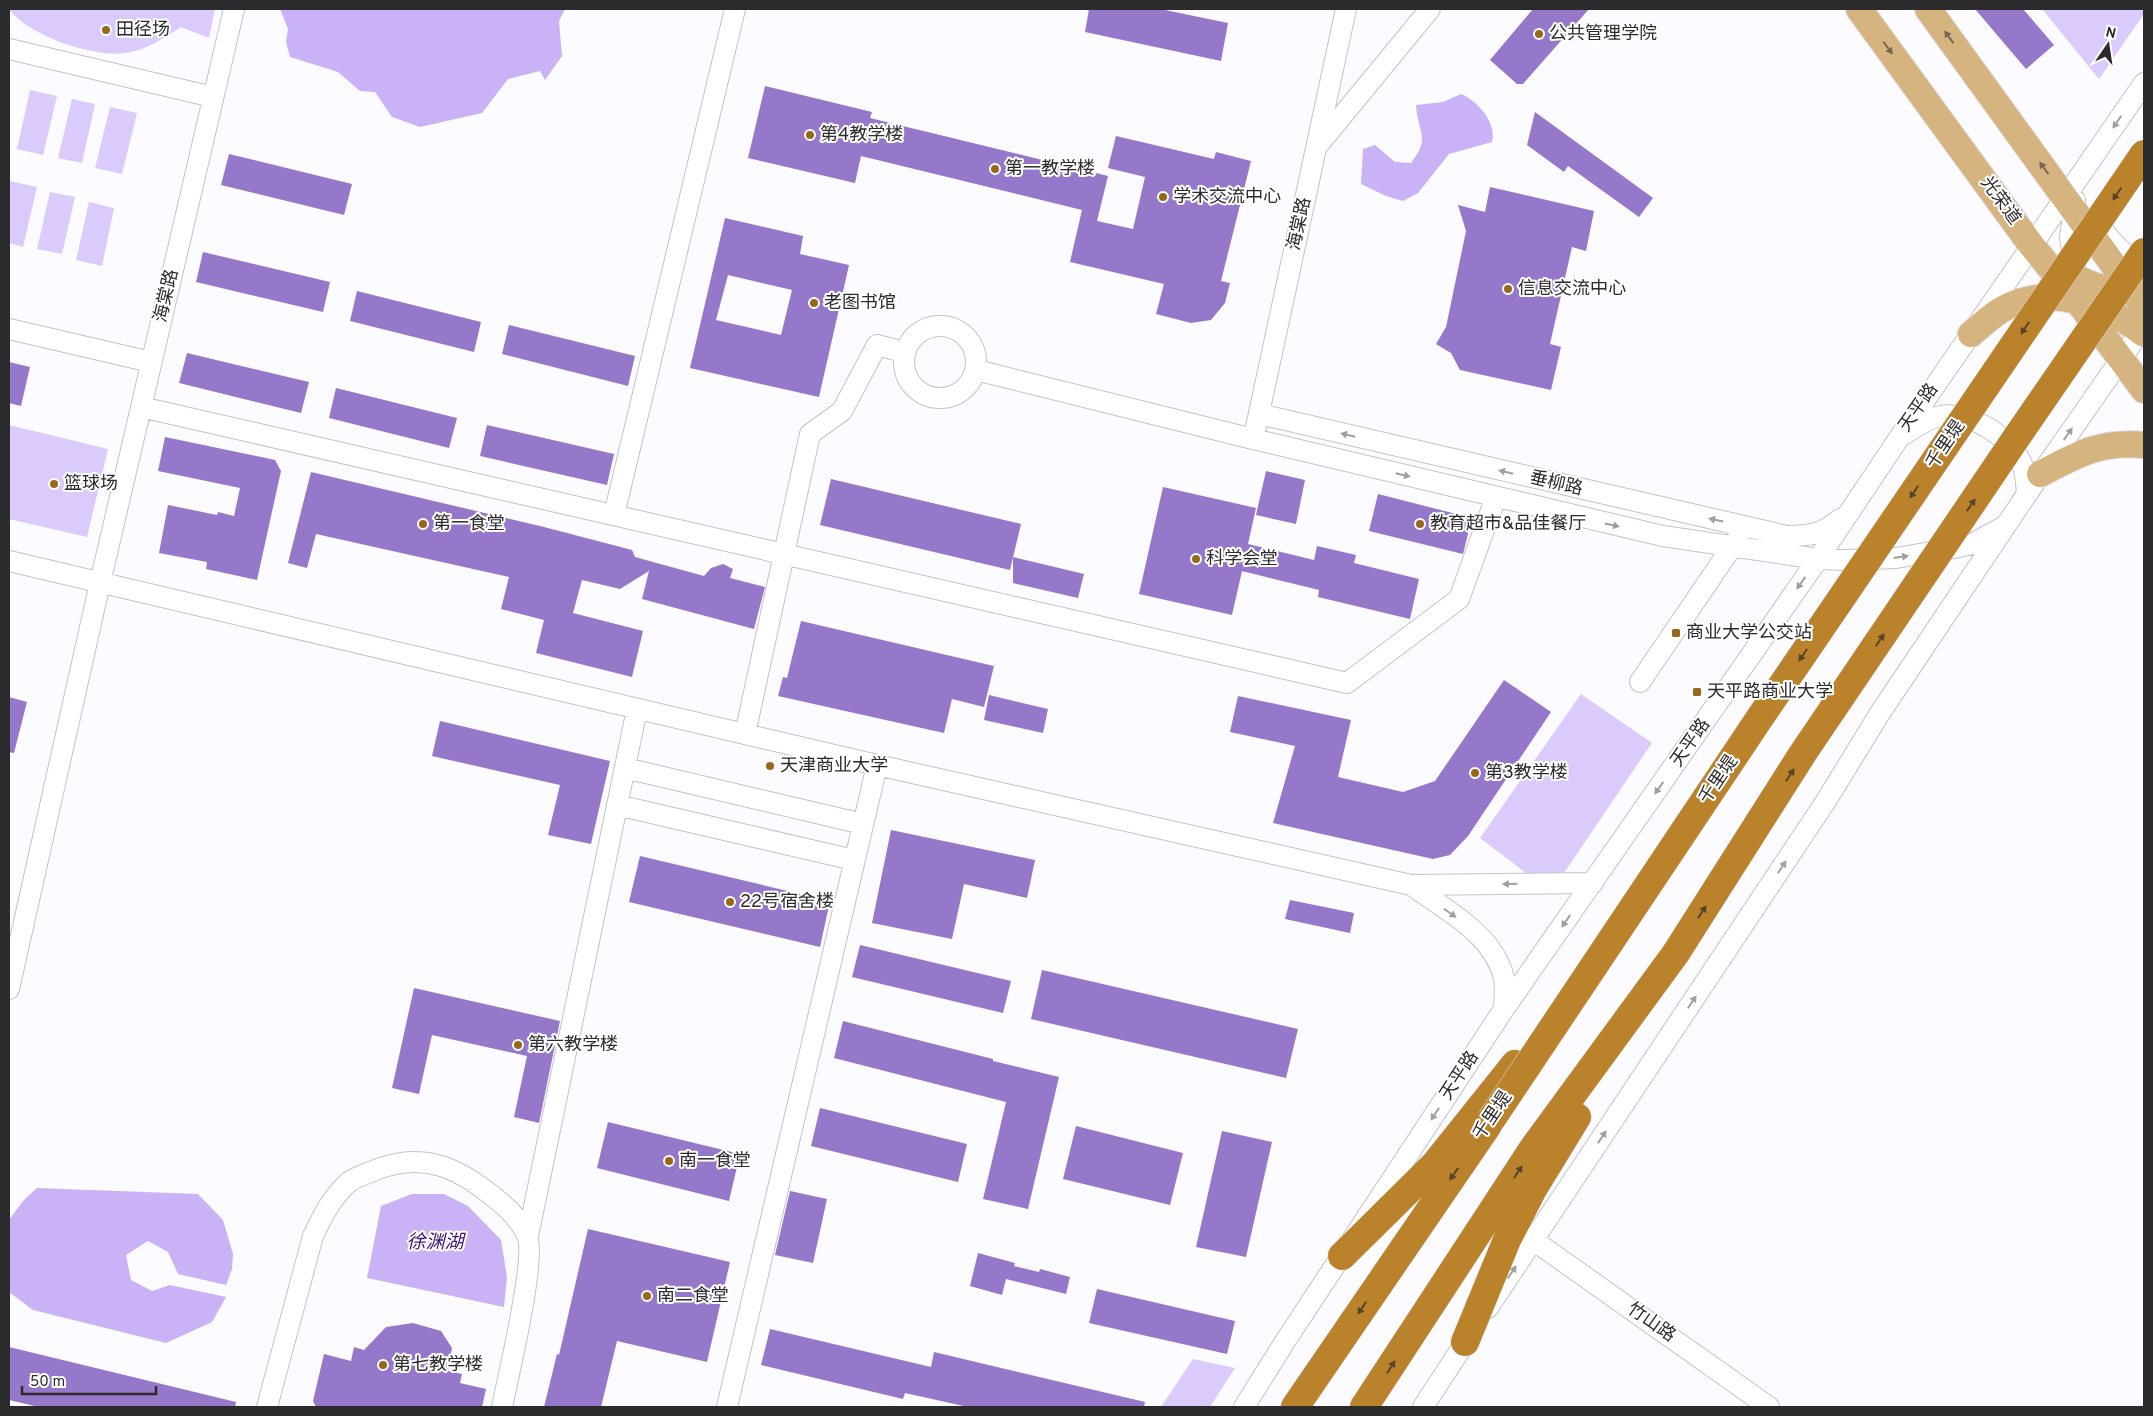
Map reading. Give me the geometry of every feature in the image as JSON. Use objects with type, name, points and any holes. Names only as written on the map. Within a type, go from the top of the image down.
[{"type":"highway","name":"千里堤","points":[[1295,1407],[1486,1114],[1604,950],[2144,154]]},
{"type":"highway","points":[[1364,1407],[1543,1153],[1676,953],[1803,753],[2008,449],[2144,252]]},
{"type":"highway","points":[[1342,1256],[1486,1114]]},
{"type":"highway","points":[[1465,1342],[1543,1153]]},
{"type":"main road","name":"光荣道","points":[[1859,9],[2032,246],[2081,294],[2144,390]]},
{"type":"main road","points":[[1928,9],[2070,203],[2142,313]]},
{"type":"main road","points":[[2081,294],[2088,284],[2108,290],[2142,313]]},
{"type":"main road","points":[[1971,334],[2001,310],[2036,297],[2081,294],[2119,318],[2142,313]]},
{"type":"main road","points":[[2033,484],[2069,459],[2108,444],[2144,445]]},
{"type":"street","name":"海棠路","points":[[9,989],[100,583],[234,9]]},
{"type":"street","points":[[614,515],[735,9]]},
{"type":"street","name":"海棠路","points":[[1254,439],[1346,9]]},
{"type":"street","points":[[1406,9],[1428,11]]},
{"type":"street","points":[[1316,148],[1428,11]]},
{"type":"street","points":[[9,49],[213,97]]},
{"type":"street","points":[[2081,294],[2070,238],[2070,203],[2090,162],[2144,83]]},
{"type":"street","points":[[2090,162],[2084,187],[2086,203],[2091,214],[2102,232],[2119,249],[2144,266]]},
{"type":"street","name":"天平路","points":[[1244,1407],[1504,1009],[1818,559],[2032,246],[2070,203]]},
{"type":"street","points":[[1422,1407],[1809,826],[1880,713],[2033,484],[2122,359],[2142,313]]},
{"type":"street","points":[[942,326],[954,329],[965,336],[972,346],[976,357],[976,370],[972,380],[964,390],[954,396],[942,399],[931,398],[920,393],[911,385],[905,375],[904,352],[910,341],[919,332],[930,327],[942,326]]},
{"type":"street","points":[[9,329],[151,362]]},
{"type":"street","points":[[744,734],[810,434],[842,411],[877,345],[904,352]]},
{"type":"street","name":"垂柳路","points":[[976,370],[1254,439],[1663,536],[1818,559],[1845,560],[1896,558],[1954,548],[1972,544],[2007,524]]},
{"type":"street","points":[[141,407],[1347,683],[1459,599],[1496,497]]},
{"type":"street","name":"垂柳路","points":[[1259,414],[1787,536],[1806,536],[1826,531],[1848,513]]},
{"type":"street","points":[[1899,438],[1939,416],[1955,415],[1975,421],[2006,442],[2021,462],[2033,484]]},
{"type":"street","points":[[1640,682],[1731,546],[1745,534],[1764,530]]},
{"type":"street","points":[[9,561],[877,765],[1410,885],[1593,883]]},
{"type":"street","points":[[502,1407],[529,1264],[528,1236],[637,709]]},
{"type":"street","points":[[727,1407],[877,765]]},
{"type":"street","points":[[625,768],[863,824]]},
{"type":"street","points":[[617,804],[854,860]]},
{"type":"street","points":[[1410,885],[1467,925],[1491,948],[1504,979],[1504,1009]]},
{"type":"street","points":[[267,1407],[314,1236],[326,1209],[350,1181],[380,1168],[417,1161],[443,1165],[470,1179],[509,1208],[528,1236]]},
{"type":"street","name":"竹山路","points":[[1533,1240],[1769,1407]]},
{"type":"shaded area","name":"田径场","points":[[9,9],[215,9],[209,38],[181,27],[140,50],[112,54],[79,48],[45,36],[18,19]]},
{"type":"shaded area","points":[[2042,9],[2144,9],[2144,14],[2099,79]]},
{"type":"shaded area","points":[[30,90],[57,96],[43,155],[17,149]]},
{"type":"shaded area","points":[[72,99],[95,104],[82,163],[58,158]]},
{"type":"shaded area","points":[[110,107],[137,113],[122,174],[95,168]]},
{"type":"shaded area","points":[[10,181],[37,187],[23,247],[9,243]]},
{"type":"shaded area","points":[[50,192],[75,197],[62,254],[37,249]]},
{"type":"shaded area","points":[[89,202],[114,208],[102,266],[76,260]]},
{"type":"shaded area","name":"篮球场","points":[[9,425],[108,449],[87,537],[9,519]]},
{"type":"shaded area","points":[[1581,694],[1652,743],[1551,892],[1480,838]]},
{"type":"shaded area","points":[[1193,1359],[1235,1368],[1210,1407],[1161,1407]]},
{"type":"water","points":[[280,9],[565,9],[559,21],[562,56],[545,80],[540,71],[508,79],[482,113],[420,127],[392,117],[375,92],[360,91],[338,72],[290,57],[286,42],[288,29]]},
{"type":"water","points":[[1461,94],[1480,107],[1489,120],[1492,127],[1492,142],[1449,154],[1418,193],[1403,201],[1386,196],[1361,184],[1363,149],[1375,145],[1395,162],[1411,163],[1422,141],[1416,105],[1443,102]]},
{"type":"water","points":[[37,1188],[198,1194],[223,1220],[233,1254],[232,1269],[226,1285],[178,1274],[168,1252],[148,1241],[126,1255],[131,1280],[152,1291],[170,1285],[226,1297],[212,1322],[166,1343],[33,1310],[9,1292],[9,1220],[23,1201]]},
{"type":"water","name":"徐渊湖","points":[[412,1194],[444,1194],[468,1206],[501,1240],[507,1277],[504,1307],[367,1278],[381,1206]]},
{"type":"building","points":[[1089,9],[1160,9],[1228,23],[1221,61],[1085,32]]},
{"type":"building","name":"公共管理学院","points":[[1533,9],[1589,9],[1523,84],[1517,84],[1490,60]]},
{"type":"building","points":[[1975,9],[2023,9],[2054,45],[2026,69]]},
{"type":"building","points":[[765,86],[872,112],[870,118],[1108,176],[1097,221],[1133,229],[1145,177],[1108,168],[1116,136],[1214,159],[1216,152],[1251,161],[1221,281],[1230,283],[1225,303],[1211,320],[1191,323],[1156,314],[1164,284],[1070,262],[1082,210],[861,156],[855,183],[748,158]]},
{"type":"building","points":[[1535,112],[1653,198],[1639,217],[1568,166],[1564,172],[1527,145]]},
{"type":"building","points":[[229,154],[352,184],[344,215],[221,185]]},
{"type":"building","name":"信息交流中心","points":[[1490,187],[1594,211],[1586,251],[1572,247],[1550,344],[1561,347],[1551,390],[1460,370],[1451,353],[1436,344],[1446,327],[1466,231],[1458,205],[1485,212]]},
{"type":"building","name":"老图书馆","points":[[725,218],[803,236],[800,254],[849,265],[819,397],[690,368]],"holes":[[[728,275],[792,290],[781,335],[716,320]]]},
{"type":"building","points":[[203,252],[330,282],[323,312],[196,282]]},
{"type":"building","points":[[357,291],[481,322],[474,352],[350,321]]},
{"type":"building","points":[[509,325],[635,356],[628,386],[502,354]]},
{"type":"building","points":[[187,353],[309,382],[301,413],[179,383]]},
{"type":"building","points":[[9,362],[30,367],[21,406],[9,403]]},
{"type":"building","points":[[336,388],[457,418],[449,448],[329,418]]},
{"type":"building","points":[[487,425],[614,454],[607,485],[480,456]]},
{"type":"building","points":[[165,437],[275,460],[281,471],[257,580],[206,569],[207,562],[159,553],[168,505],[217,515],[218,512],[234,516],[240,488],[158,471]]},
{"type":"building","points":[[1266,471],[1305,480],[1296,524],[1256,515]]},
{"type":"building","points":[[311,472],[544,527],[632,550],[635,557],[704,576],[711,568],[723,564],[733,569],[730,578],[765,587],[754,629],[642,599],[649,571],[620,589],[582,580],[573,613],[643,631],[632,677],[536,653],[544,620],[501,609],[509,577],[316,534],[307,568],[288,563]]},
{"type":"building","points":[[831,479],[1021,524],[1010,570],[820,525]]},
{"type":"building","name":"科学会堂","points":[[1163,487],[1256,508],[1248,544],[1314,560],[1317,546],[1356,555],[1354,563],[1419,579],[1410,619],[1318,597],[1319,590],[1242,571],[1232,615],[1139,594]]},
{"type":"building","name":"教育超市&品佳餐厅","points":[[1378,494],[1472,518],[1463,554],[1369,531]]},
{"type":"building","points":[[1013,557],[1084,574],[1078,598],[1013,583]]},
{"type":"building","points":[[801,621],[994,666],[984,707],[952,699],[944,733],[778,696],[783,677],[787,678]]},
{"type":"building","name":"第3教学楼","points":[[1504,680],[1551,712],[1468,836],[1450,855],[1433,859],[1273,823],[1295,746],[1230,732],[1238,696],[1351,720],[1338,777],[1403,792],[1435,781]]},
{"type":"building","points":[[989,695],[1048,709],[1043,733],[984,720]]},
{"type":"building","points":[[9,697],[27,702],[14,753],[9,752]]},
{"type":"building","points":[[440,721],[610,761],[591,844],[548,835],[560,785],[432,756]]},
{"type":"building","points":[[891,830],[1035,860],[1027,898],[964,884],[952,939],[872,923]]},
{"type":"building","name":"22号宿舍楼","points":[[640,856],[830,901],[820,947],[629,902]]},
{"type":"building","points":[[1290,900],[1354,913],[1350,933],[1285,919]]},
{"type":"building","points":[[860,945],[1011,981],[1003,1013],[852,977]]},
{"type":"building","points":[[1042,970],[1298,1029],[1286,1078],[1031,1019]]},
{"type":"building","name":"第六教学楼","points":[[414,988],[560,1021],[539,1123],[514,1117],[527,1056],[432,1035],[419,1094],[392,1088]]},
{"type":"building","points":[[843,1021],[1059,1077],[1028,1209],[983,1199],[1006,1102],[834,1058]]},
{"type":"building","points":[[820,1108],[967,1144],[958,1182],[811,1146]]},
{"type":"building","name":"南一食堂","points":[[608,1122],[740,1154],[729,1201],[597,1168]]},
{"type":"building","points":[[1076,1126],[1183,1153],[1170,1205],[1063,1179]]},
{"type":"building","points":[[1222,1131],[1272,1142],[1246,1257],[1196,1247]]},
{"type":"building","points":[[790,1191],[827,1199],[813,1263],[775,1255]]},
{"type":"building","name":"南二食堂","points":[[588,1229],[730,1262],[707,1362],[617,1341],[601,1407],[544,1407],[557,1354],[559,1355]]},
{"type":"building","points":[[978,1253],[1015,1263],[1014,1266],[1039,1272],[1040,1269],[1070,1277],[1066,1294],[1006,1279],[1002,1295],[970,1286]]},
{"type":"building","points":[[1097,1289],[1235,1321],[1227,1354],[1089,1323]]},
{"type":"building","name":"第七教学楼","points":[[413,1323],[441,1331],[452,1348],[448,1371],[462,1374],[460,1383],[486,1389],[482,1407],[316,1407],[313,1401],[324,1354],[351,1361],[354,1347],[364,1350],[386,1327]]},
{"type":"building","points":[[770,1329],[931,1367],[934,1352],[1145,1402],[1144,1407],[968,1407],[905,1393],[903,1399],[761,1365]]},
{"type":"building","points":[[9,1347],[236,1402],[235,1407],[39,1407],[9,1400]]},
{"type":"place","name":"田径场","points":[[106,30]]},
{"type":"place","name":"公共管理学院","points":[[1539,34]]},
{"type":"place","name":"第4教学楼","points":[[810,135]]},
{"type":"place","name":"第一教学楼","points":[[995,169]]},
{"type":"place","name":"学术交流中心","points":[[1163,197]]},
{"type":"place","name":"信息交流中心","points":[[1508,289]]},
{"type":"place","name":"老图书馆","points":[[814,303]]},
{"type":"place","name":"篮球场","points":[[54,484]]},
{"type":"place","name":"第一食堂","points":[[423,524]]},
{"type":"place","name":"教育超市&品佳餐厅","points":[[1420,524]]},
{"type":"place","name":"科学会堂","points":[[1196,559]]},
{"type":"place","name":"商业大学公交站","points":[[1676,633]]},
{"type":"place","name":"天平路商业大学","points":[[1697,692]]},
{"type":"place","name":"天津商业大学","points":[[770,766]]},
{"type":"place","name":"第3教学楼","points":[[1475,773]]},
{"type":"place","name":"22号宿舍楼","points":[[730,902]]},
{"type":"place","name":"第六教学楼","points":[[518,1045]]},
{"type":"place","name":"南一食堂","points":[[669,1161]]},
{"type":"place","name":"南二食堂","points":[[647,1296]]},
{"type":"place","name":"第七教学楼","points":[[383,1365]]}]
